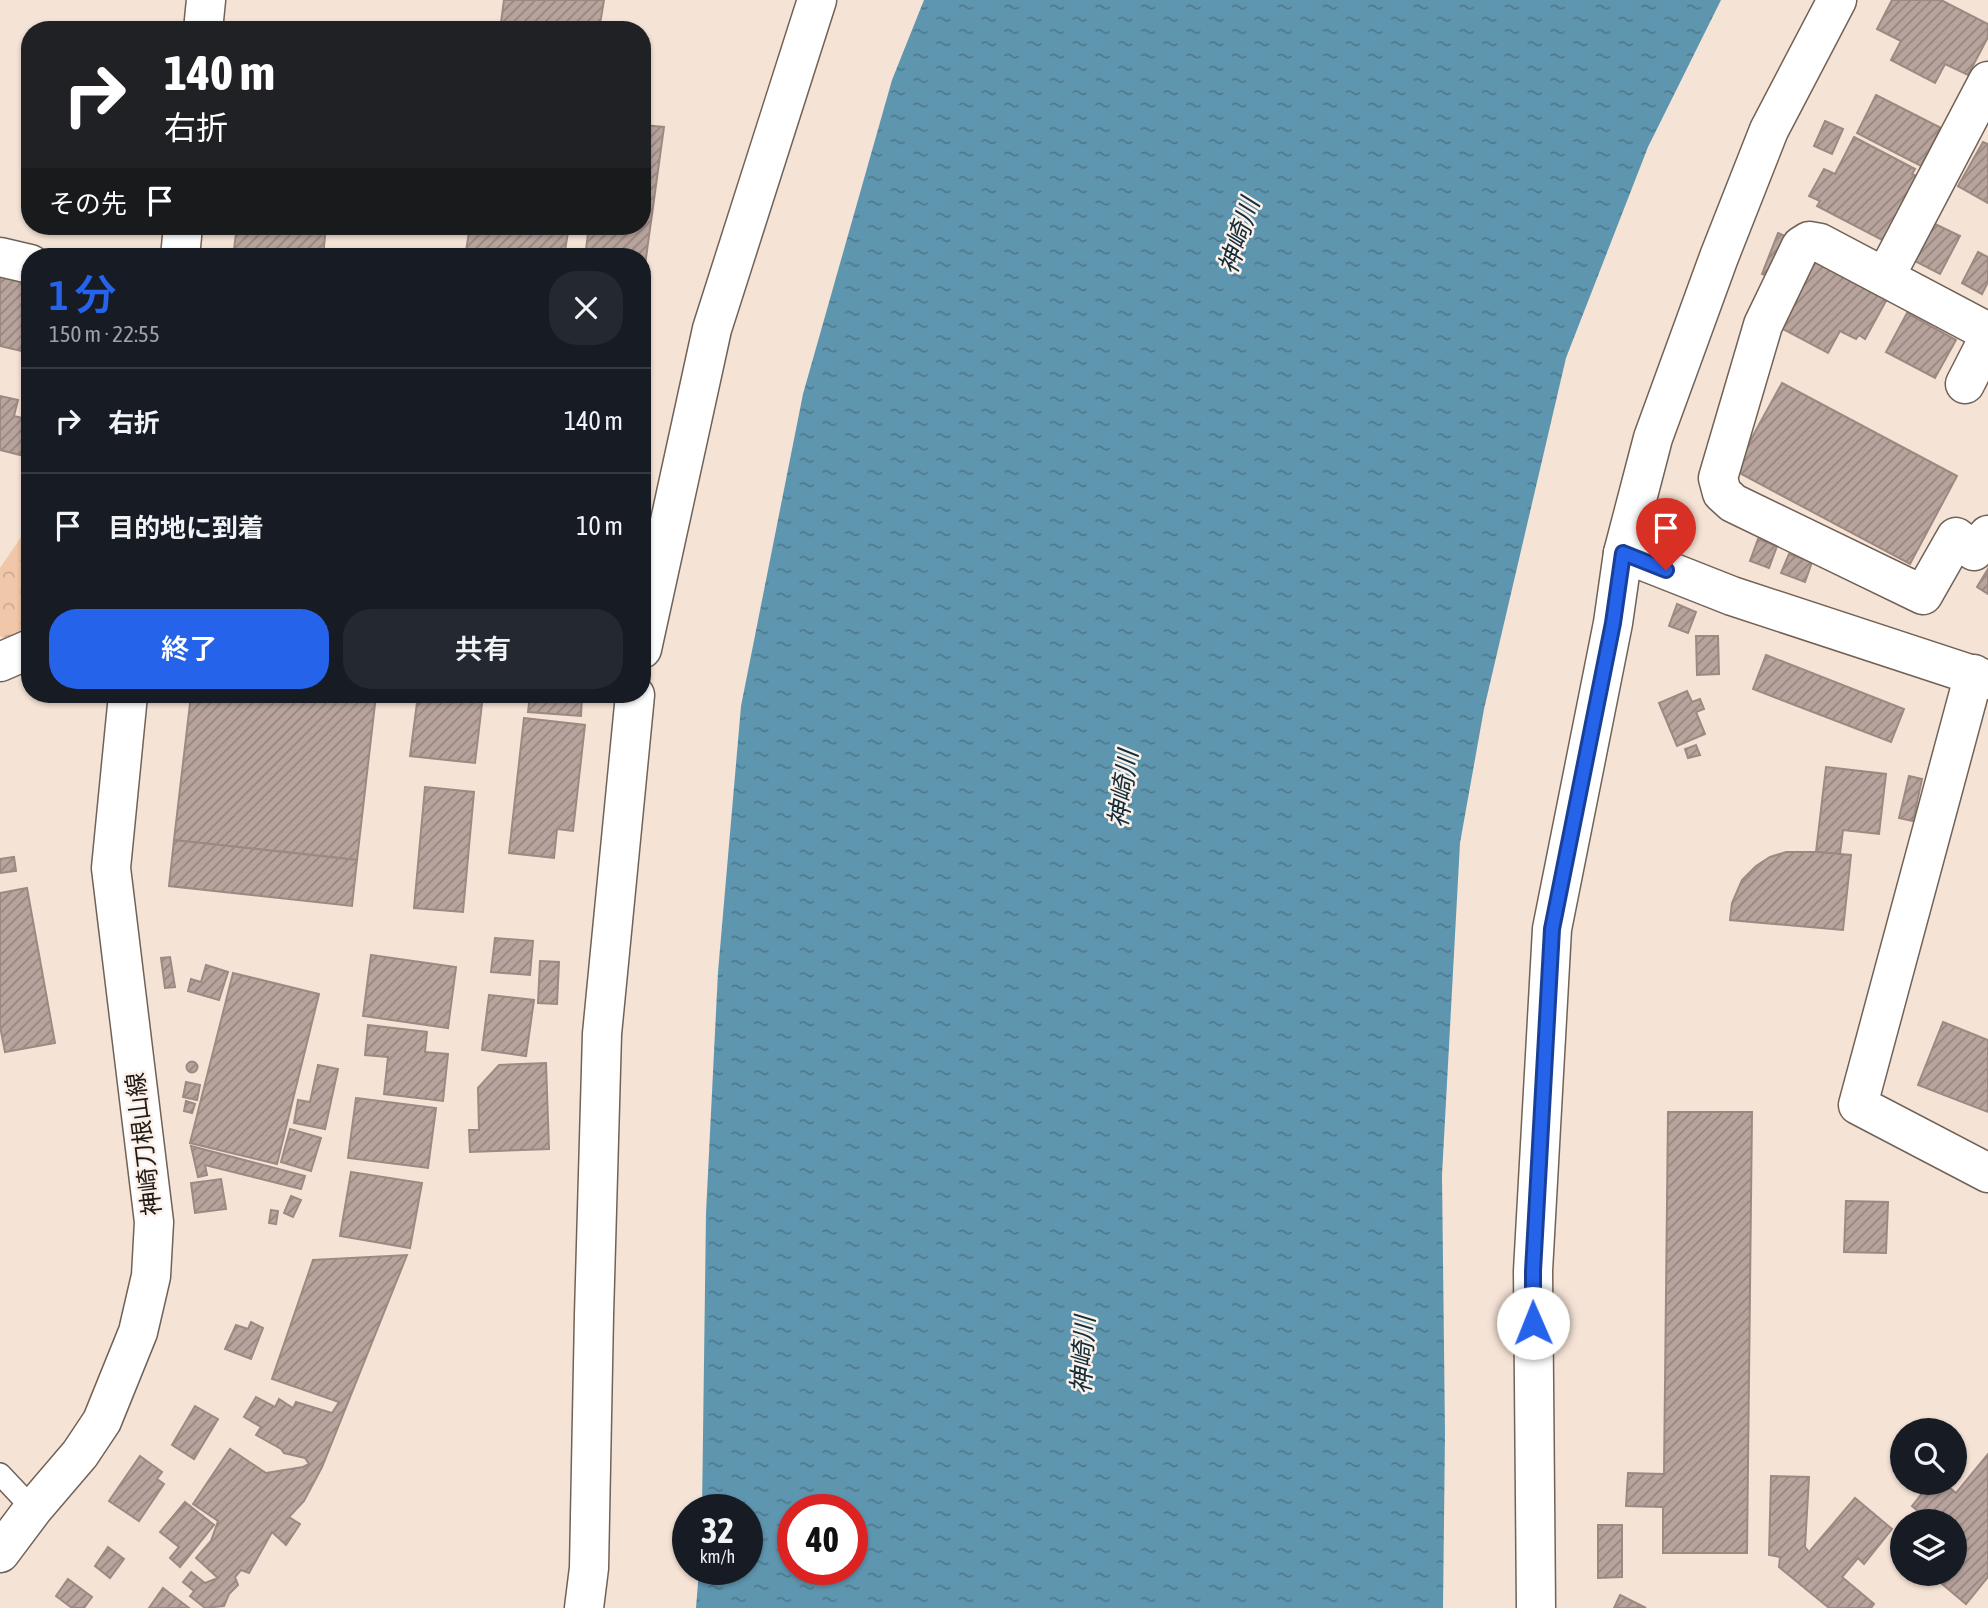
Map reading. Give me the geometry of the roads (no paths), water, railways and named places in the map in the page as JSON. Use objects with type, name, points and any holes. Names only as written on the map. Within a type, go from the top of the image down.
[{"type":"street","points":[[204,21],[206,0]]},
{"type":"street","points":[[651,608],[712,329],[817,0]]},
{"type":"street","points":[[1536,1608],[1533,1271],[1552,929],[1613,623],[1623,553],[1653,438],[1769,130],[1836,0]]},
{"type":"street","points":[[1885,277],[1978,122],[1988,81]]},
{"type":"street","points":[[1988,332],[1820,243],[1809,241],[1801,246],[1763,325],[1718,478],[1722,493],[1733,503],[1923,595],[1956,537],[1974,551],[1988,536]]},
{"type":"street","points":[[0,257],[21,262]]},
{"type":"street","points":[[1965,384],[1988,340]]},
{"type":"street","points":[[1623,553],[1732,596],[1981,677],[1858,1105],[1988,1173]]},
{"type":"street","points":[[0,662],[21,653]]},
{"type":"street","name":"神崎刀根山線","points":[[0,1553],[102,1421],[138,1332],[151,1276],[154,1222],[111,868],[127,703]]},
{"type":"street","points":[[584,1608],[589,1568],[602,1034],[634,703]]},
{"type":"lane","points":[[0,1474],[33,1509]]},
{"type":"water","name":"神崎川","points":[[924,0],[1721,0],[1648,147],[1566,358],[1484,709],[1460,843],[1442,1175],[1445,1433],[1443,1608],[696,1608],[698,1585],[763,1585],[763,1494],[702,1494],[706,1213],[718,972],[741,706],[803,394],[892,80]]}]
